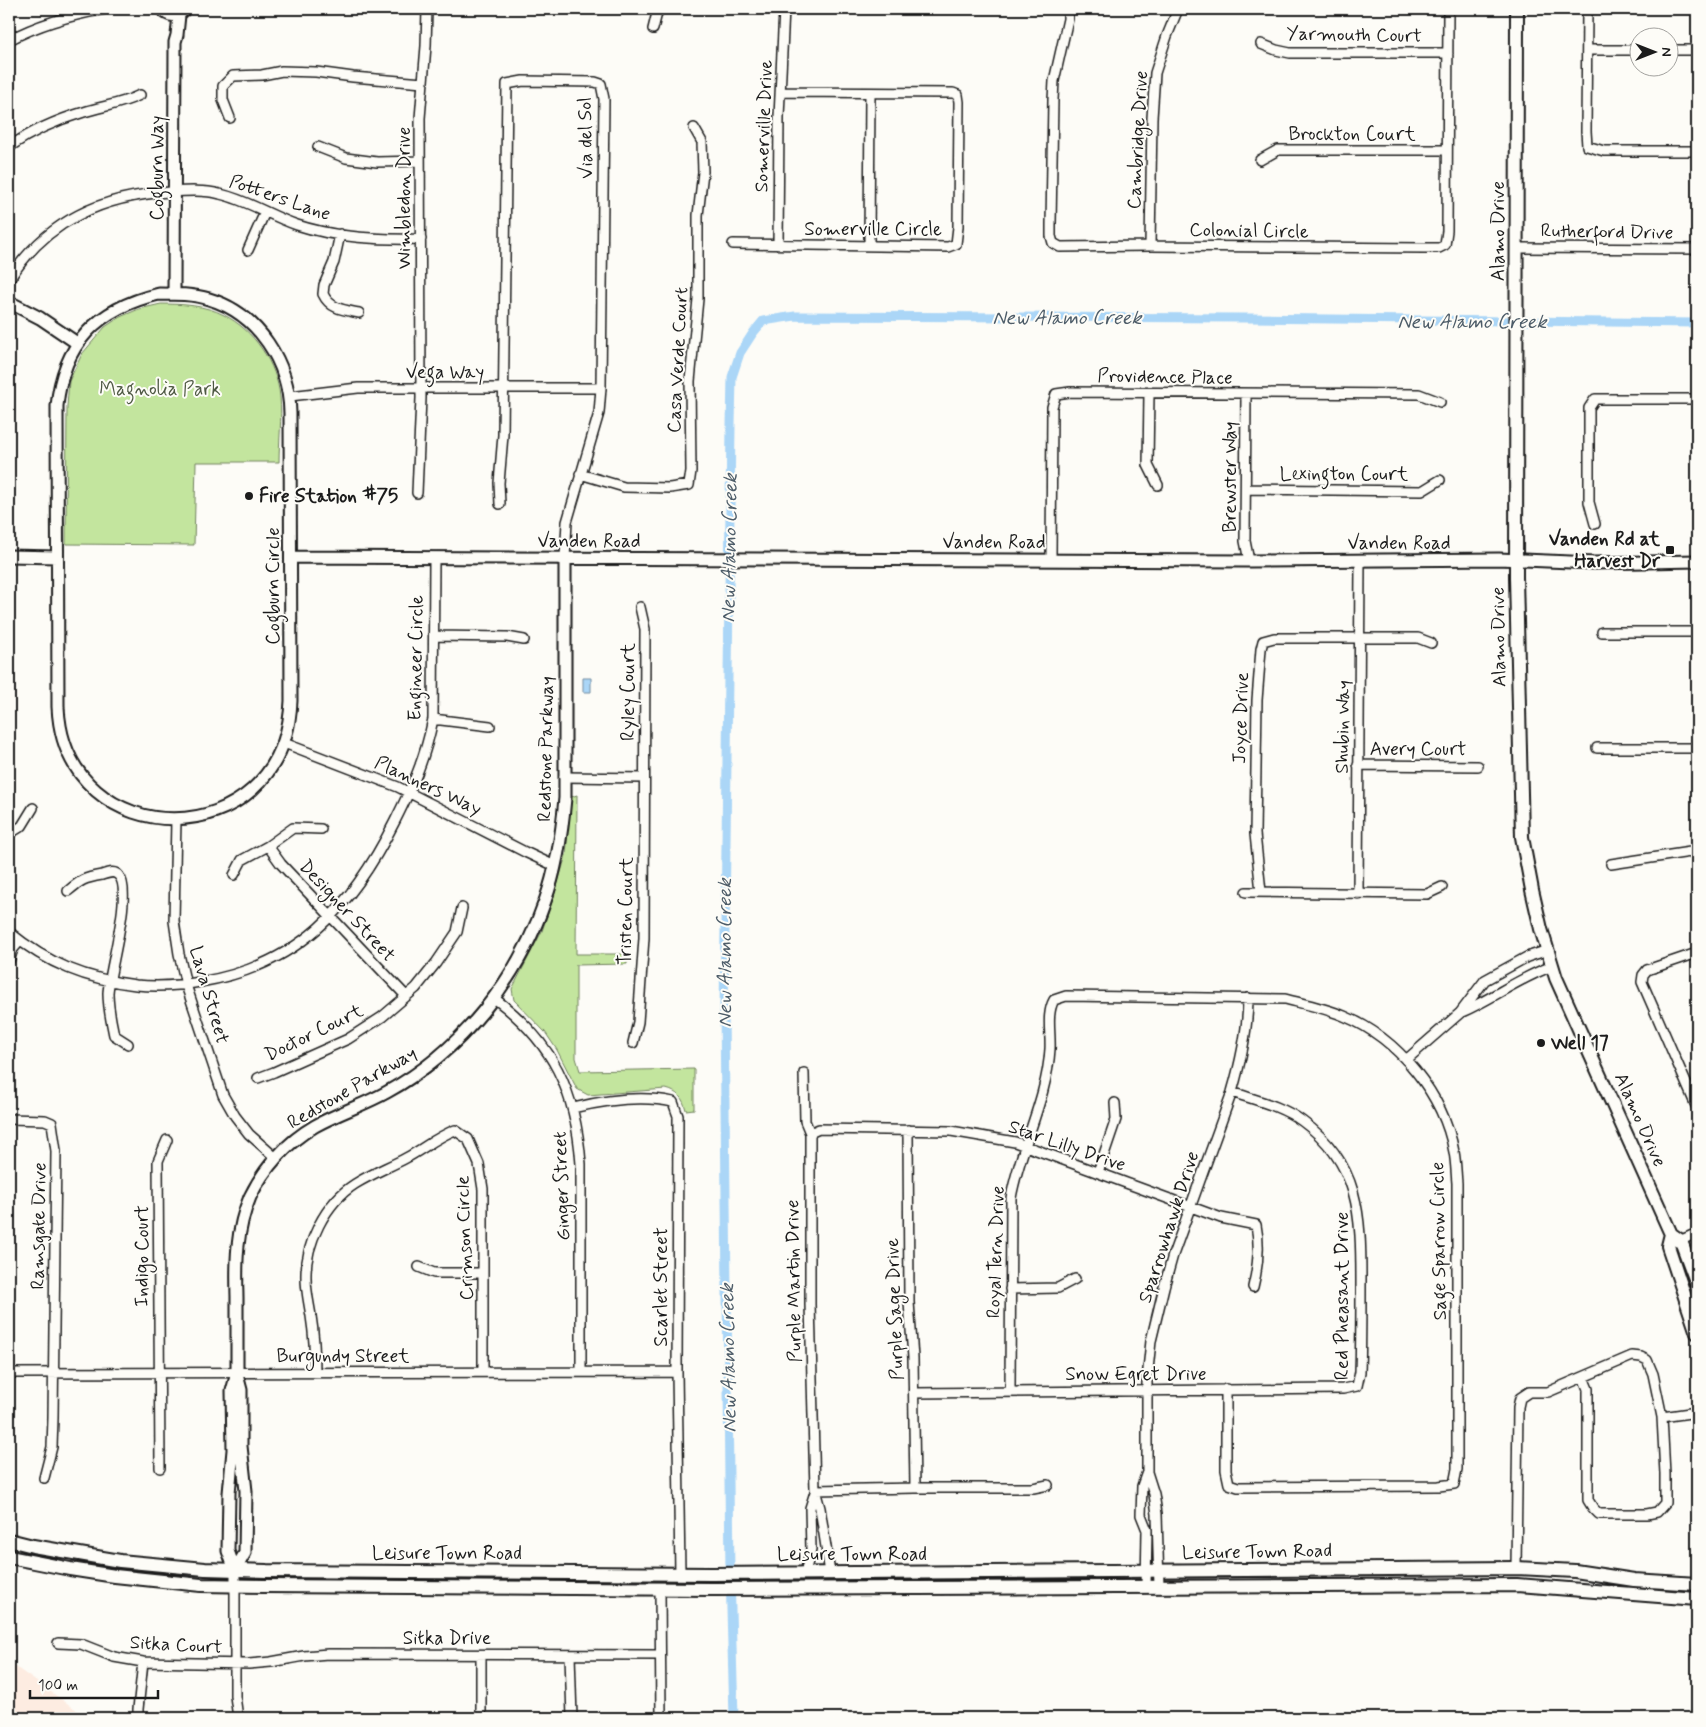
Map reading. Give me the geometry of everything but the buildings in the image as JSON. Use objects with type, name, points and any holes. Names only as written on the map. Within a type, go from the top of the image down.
[{"type":"main road","name":"Alamo Drive","points":[[1517,9],[1516,560],[1522,837],[1532,890],[1548,950],[1566,1003],[1674,1240],[1697,1284]]},
{"type":"main road","name":"Alamo Drive","points":[[1674,1240],[1697,1333]]},
{"type":"main road","name":"Leisure Town Road","points":[[9,1540],[120,1561],[235,1570],[411,1573],[562,1572],[712,1574],[1516,1568],[1575,1571],[1634,1580],[1697,1584]]},
{"type":"main road","name":"Leisure Town Road","points":[[9,1557],[115,1576],[201,1585],[236,1586],[758,1589],[1517,1585],[1697,1599]]},
{"type":"street","points":[[9,40],[72,15],[105,9]]},
{"type":"street","name":"Wimbledon Drive","points":[[417,493],[421,388],[420,118],[427,9]]},
{"type":"street","points":[[653,29],[658,9]]},
{"type":"street","name":"Somerville Drive","points":[[778,244],[779,117],[784,9]]},
{"type":"street","name":"Colonial Circle","points":[[1065,9],[1068,11],[1068,19],[1054,81],[1053,100],[1051,236],[1053,243],[1060,246],[1339,248],[1439,248],[1445,245],[1447,240],[1448,9]]},
{"type":"street","name":"Cambridge Drive","points":[[1150,246],[1154,81],[1160,56],[1178,9]]},
{"type":"street","points":[[1587,9],[1587,146],[1604,150],[1697,151]]},
{"type":"street","name":"Cogburn Way","points":[[173,11],[171,35],[175,42],[174,294]]},
{"type":"street","name":"Yarmouth Court","points":[[1260,44],[1290,53],[1448,53]]},
{"type":"street","points":[[1587,50],[1628,50]]},
{"type":"street","points":[[1678,50],[1697,50]]},
{"type":"street","points":[[230,118],[223,100],[223,86],[233,76],[262,75],[282,71],[316,72],[352,78],[423,83]]},
{"type":"street","name":"Via del Sol","points":[[503,388],[506,84],[523,81],[584,81],[602,84],[604,99],[601,388],[599,413],[567,522],[565,558]]},
{"type":"street","name":"Somerville Circle","points":[[733,244],[948,247],[956,244],[958,236],[958,95],[953,93],[781,92]]},
{"type":"street","points":[[869,245],[870,93]]},
{"type":"street","points":[[9,147],[60,120],[86,111],[125,102],[140,95]]},
{"type":"street","name":"Casa Verde Court","points":[[580,474],[624,487],[670,488],[689,485],[691,471],[690,381],[698,300],[698,215],[703,172],[702,142],[694,128]]},
{"type":"street","points":[[318,147],[346,158],[377,162],[420,161]]},
{"type":"street","name":"Brockton Court","points":[[1260,160],[1278,150],[1447,150]]},
{"type":"street","name":"Potters Lane","points":[[9,280],[36,245],[52,231],[93,208],[141,194],[174,192],[221,194],[298,225],[368,239],[421,239]]},
{"type":"street","points":[[248,250],[264,212]]},
{"type":"street","points":[[340,234],[334,262],[324,285],[323,294],[330,305],[359,313]]},
{"type":"street","name":"Rutherford Drive","points":[[1516,248],[1697,249]]},
{"type":"street","name":"Cogburn Circle","points":[[174,294],[210,299],[228,307],[261,333],[276,354],[284,372],[290,396],[290,720],[284,743],[268,772],[257,785],[242,798],[209,814],[191,818],[160,818],[141,815],[124,808],[108,799],[84,777],[68,751],[61,732],[58,715],[57,406],[60,382],[77,343],[92,326],[107,314],[147,297],[174,294]]},
{"type":"street","points":[[9,302],[40,318],[77,343]]},
{"type":"street","name":"Vega Way","points":[[290,396],[358,388],[601,388]]},
{"type":"street","points":[[500,504],[499,483],[503,435],[503,388]]},
{"type":"street","name":"Providence Place","points":[[1051,560],[1052,406],[1056,394],[1070,392],[1419,394],[1440,402]]},
{"type":"street","points":[[1149,393],[1148,465],[1158,486]]},
{"type":"street","name":"Brewster Way","points":[[1246,394],[1245,541],[1249,561]]},
{"type":"street","points":[[1595,524],[1589,502],[1589,408],[1595,399],[1697,399]]},
{"type":"street","name":"Lexington Court","points":[[1246,489],[1422,490],[1440,480]]},
{"type":"street","points":[[9,556],[57,557]]},
{"type":"street","name":"Vanden Road","points":[[291,557],[1249,561],[1516,560],[1594,563],[1697,561]]},
{"type":"street","name":"Engineer Circle","points":[[9,932],[52,962],[110,982],[147,986],[174,986],[224,978],[256,967],[289,950],[331,917],[359,885],[373,863],[410,792],[421,766],[433,719],[434,558]]},
{"type":"street","name":"Redstone Parkway","points":[[235,1570],[245,1553],[246,1491],[241,1446],[241,1390],[237,1373],[236,1250],[241,1222],[255,1188],[276,1158],[294,1140],[316,1125],[388,1092],[416,1074],[459,1038],[494,998],[514,968],[531,936],[545,902],[555,866],[563,823],[565,558]]},
{"type":"street","name":"Shubin Way","points":[[1358,894],[1360,560]]},
{"type":"street","name":"Ryley Court","points":[[640,607],[645,629],[644,778]]},
{"type":"street","points":[[1602,632],[1697,632]]},
{"type":"street","points":[[434,636],[507,637],[524,640]]},
{"type":"street","name":"Joyce Drive","points":[[1261,892],[1255,834],[1256,700],[1260,649],[1264,641],[1274,638],[1418,638],[1431,643]]},
{"type":"street","points":[[433,719],[490,726]]},
{"type":"street","name":"Planners Way","points":[[284,743],[410,792],[555,866]]},
{"type":"street","points":[[1598,748],[1697,748]]},
{"type":"street","name":"Avery Court","points":[[1358,765],[1478,766]]},
{"type":"street","points":[[564,777],[644,778]]},
{"type":"street","name":"Tristen Court","points":[[633,1044],[638,1022],[644,938],[644,778]]},
{"type":"street","points":[[9,834],[22,826],[33,808]]},
{"type":"street","name":"Lava Street","points":[[176,819],[174,921],[186,984],[223,1095],[235,1116],[249,1134],[276,1158]]},
{"type":"street","points":[[234,875],[242,860],[268,846],[293,828],[320,829]]},
{"type":"street","name":"Designer Street","points":[[268,846],[281,864],[406,996]]},
{"type":"street","points":[[1611,864],[1697,851]]},
{"type":"street","points":[[68,891],[84,878],[113,872],[119,875],[122,881],[122,920],[111,967],[108,991],[110,1017],[114,1035],[128,1044]]},
{"type":"street","points":[[1246,892],[1427,894],[1442,888]]},
{"type":"street","name":"Doctor Court","points":[[258,1078],[348,1038],[382,1017],[416,988],[436,962],[457,932],[462,908]]},
{"type":"street","points":[[9,961],[20,941]]},
{"type":"street","points":[[1406,1060],[1460,1013],[1485,980],[1527,957],[1548,950]]},
{"type":"street","points":[[1697,953],[1647,970],[1642,975],[1642,982],[1697,1108]]},
{"type":"street","points":[[1460,1013],[1478,1005],[1532,973],[1553,966]]},
{"type":"street","name":"Sage Sparrow Circle","points":[[1054,1000],[1066,996],[1248,998],[1285,999],[1318,1007],[1346,1016],[1368,1028],[1406,1060],[1434,1098],[1445,1122],[1454,1152],[1457,1192],[1457,1469],[1454,1484],[1439,1486],[1238,1487],[1229,1484],[1226,1470],[1226,1390]]},
{"type":"street","name":"Ginger Street","points":[[494,998],[522,1021],[541,1043],[559,1071],[573,1108],[579,1134],[581,1164],[581,1372]]},
{"type":"street","name":"Sparrowhawk Drive","points":[[1152,1586],[1157,1514],[1154,1494],[1147,1472],[1147,1390],[1151,1341],[1164,1287],[1240,1064],[1246,1038],[1248,998]]},
{"type":"street","name":"Royal Tern Drive","points":[[1010,1391],[1011,1198],[1016,1170],[1041,1096],[1047,1072],[1050,1049],[1050,1013],[1054,1000]]},
{"type":"street","name":"Purple Martin Drive","points":[[804,1073],[805,1121],[810,1133],[810,1304],[815,1490],[820,1508],[830,1573]]},
{"type":"street","name":"Red Pheasant Drive","points":[[1232,1092],[1280,1109],[1301,1120],[1331,1148],[1350,1181],[1358,1208],[1361,1232],[1360,1372],[1357,1386]]},
{"type":"street","name":"Scarlet Street","points":[[573,1108],[623,1099],[660,1099],[673,1102],[678,1116],[677,1372],[680,1573]]},
{"type":"street","points":[[1098,1172],[1116,1119],[1115,1103]]},
{"type":"street","name":"Ramsgate Drive","points":[[9,1119],[44,1120],[52,1123],[56,1150],[52,1448],[44,1478]]},
{"type":"street","name":"Star Lilly Drive","points":[[810,1133],[819,1129],[951,1130],[1015,1142],[1221,1218],[1256,1225],[1258,1236],[1257,1270],[1253,1287]]},
{"type":"street","name":"Crimson Circle","points":[[315,1373],[314,1340],[306,1278],[307,1261],[313,1240],[323,1219],[336,1201],[353,1186],[372,1174],[405,1158],[440,1136],[456,1130],[468,1139],[479,1164],[483,1189],[483,1372]]},
{"type":"street","name":"Purple Sage Drive","points":[[908,1130],[909,1302],[913,1358],[915,1488]]},
{"type":"street","name":"Indigo Court","points":[[160,1468],[158,1161],[167,1140]]},
{"type":"street","points":[[1674,1240],[1697,1233]]},
{"type":"street","points":[[419,1267],[434,1273],[483,1273]]},
{"type":"street","points":[[1010,1289],[1058,1288],[1075,1279]]},
{"type":"street","points":[[1516,1568],[1518,1407],[1520,1398],[1529,1392],[1548,1392],[1583,1377],[1632,1356],[1647,1360],[1653,1374],[1662,1417],[1664,1503],[1657,1512],[1652,1513],[1599,1514],[1593,1508],[1588,1500],[1588,1389],[1583,1377]]},
{"type":"street","name":"Burgundy Street","points":[[9,1373],[677,1372]]},
{"type":"street","name":"Redstone Parkway","points":[[235,1570],[228,1551],[229,1493],[233,1450],[232,1391],[237,1373]]},
{"type":"street","name":"Snow Egret Drive","points":[[914,1393],[1343,1389],[1357,1386]]},
{"type":"street","points":[[1662,1417],[1697,1412]]},
{"type":"street","name":"Sparrowhawk Drive","points":[[1147,1472],[1142,1486],[1141,1515],[1147,1530],[1153,1571]]},
{"type":"street","points":[[815,1490],[1033,1488],[1048,1484]]},
{"type":"street","name":"Purple Martin Drive","points":[[806,1573],[811,1549],[810,1508],[815,1490]]},
{"type":"street","points":[[235,1570],[235,1696],[238,1718]]},
{"type":"street","points":[[660,1589],[661,1718]]},
{"type":"street","name":"Sitka Court","points":[[58,1643],[81,1644],[114,1657],[144,1662],[235,1664]]},
{"type":"street","name":"Sitka Drive","points":[[235,1664],[271,1662],[328,1654],[660,1655]]},
{"type":"street","points":[[481,1655],[481,1718]]},
{"type":"street","points":[[570,1655],[572,1718]]},
{"type":"street","points":[[138,1718],[144,1662]]},
{"type":"shaded area","points":[[9,1562],[11,1577],[10,1663],[88,1718],[9,1718]]},
{"type":"green space","name":"Magnolia Park","points":[[161,304],[193,306],[209,309],[224,315],[245,329],[262,349],[274,372],[280,397],[279,462],[196,462],[194,545],[66,544],[67,406],[69,381],[82,354],[105,327],[120,317],[139,309]]},
{"type":"green space","points":[[577,795],[576,954],[627,954],[627,964],[576,965],[576,1058],[580,1071],[694,1069],[694,1109],[686,1110],[679,1096],[666,1089],[588,1095],[577,1089],[557,1050],[545,1032],[514,1000],[512,989],[542,931],[554,896],[566,855],[571,797]]},
{"type":"water","points":[[583,678],[591,678],[591,692],[583,692]]},
{"type":"waterway","name":"New Alamo Creek","points":[[734,1718],[730,1573],[724,1011],[731,425],[732,377],[740,353],[753,333],[763,321],[795,316],[1697,323]]},
{"type":"place","name":"Fire Station #75","points":[[249,496]]},
{"type":"place","name":"Vanden Rd at Harvest Dr","points":[[1670,550]]},
{"type":"place","name":"Well 17","points":[[1541,1043]]}]
